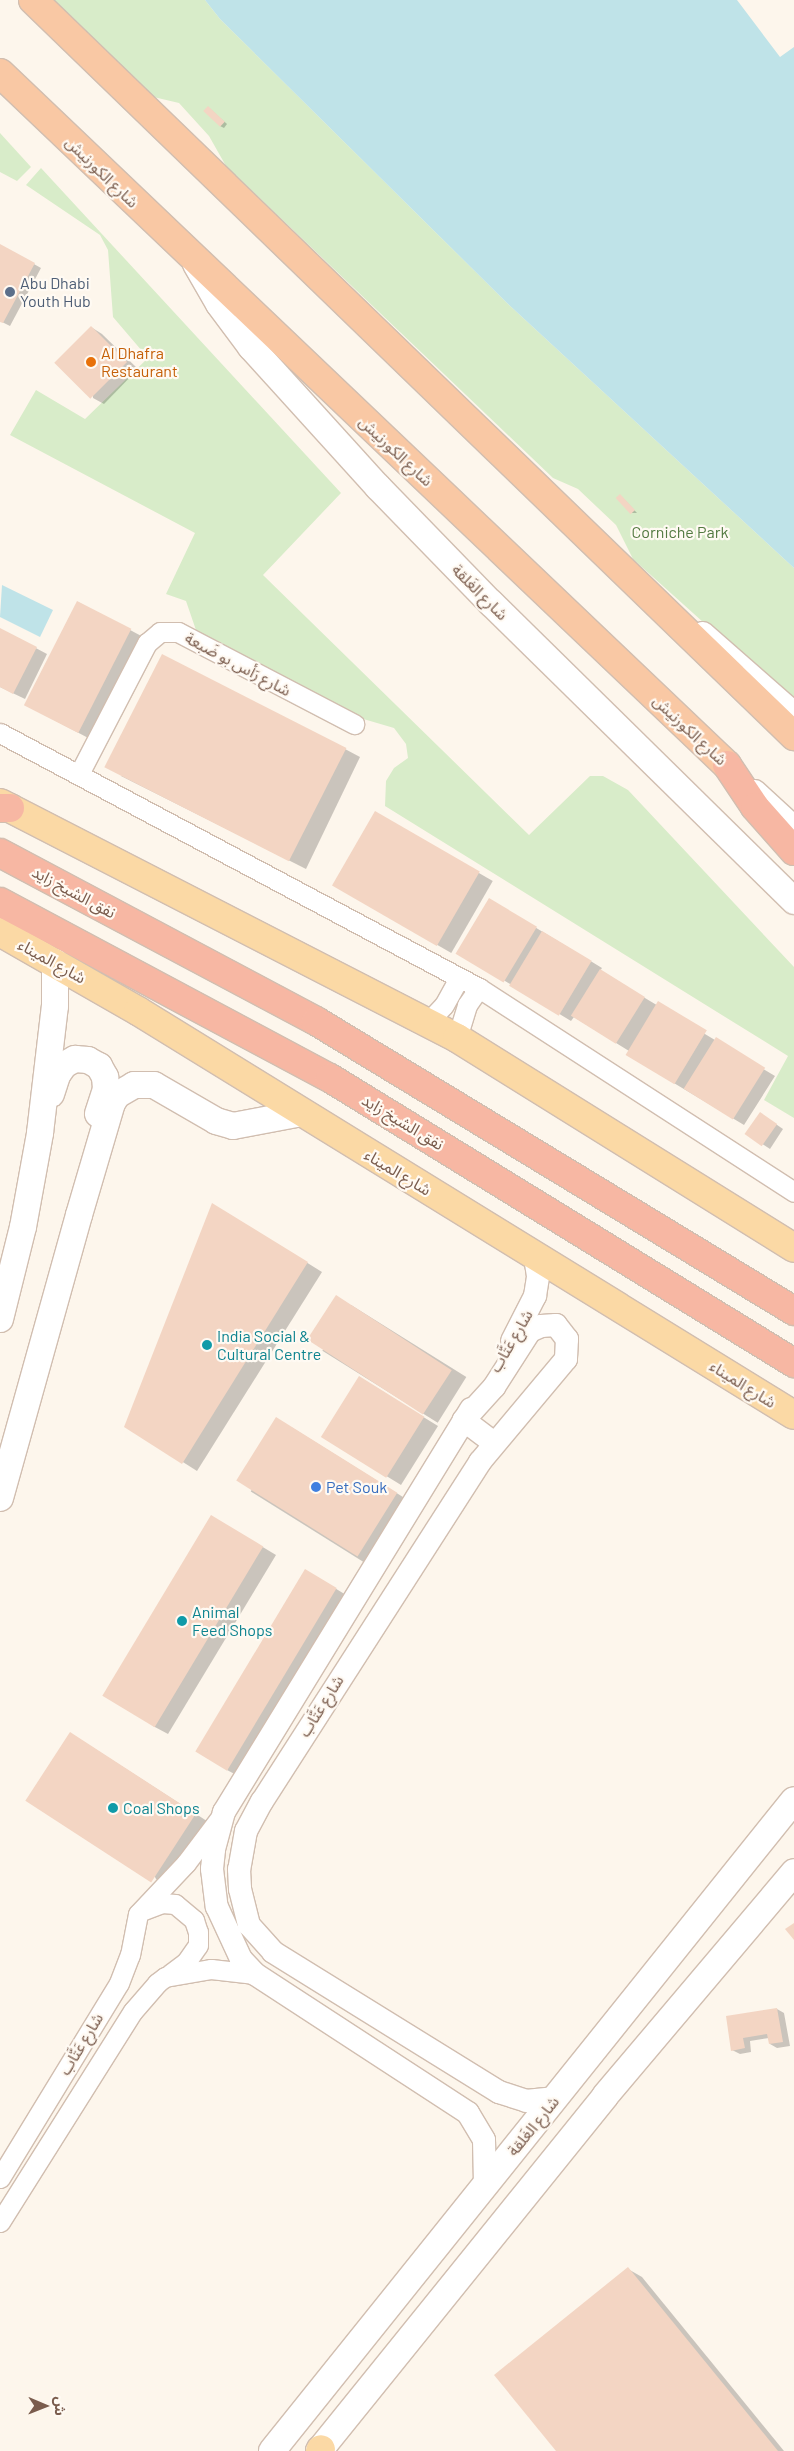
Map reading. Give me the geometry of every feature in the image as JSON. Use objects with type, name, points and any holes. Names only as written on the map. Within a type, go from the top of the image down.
[{"type":"highway","points":[[33,0],[794,736]]},
{"type":"highway","name":"شارع الكورنيش","points":[[0,73],[193,259],[727,765]]},
{"type":"highway","points":[[727,765],[755,807],[794,851]]},
{"type":"highway","name":"نفق الشيخ زايد","points":[[0,853],[316,1020],[794,1311]]},
{"type":"highway","name":"نفق الشيخ زايد","points":[[0,902],[330,1078],[794,1363]]},
{"type":"main road","name":"شارع الغَلقة","points":[[193,259],[219,304],[251,347],[378,486],[491,603],[794,901]]},
{"type":"main road","points":[[3,806],[457,1038],[794,1248]]},
{"type":"main road","name":"شارع الميناء","points":[[0,932],[55,962],[794,1415]]},
{"type":"main road","points":[[0,1319],[23,1227],[40,1133],[54,1013],[55,962]]},
{"type":"main road","points":[[40,1133],[60,1070],[75,1059],[94,1062],[102,1071],[106,1083],[90,1142],[94,1163]]},
{"type":"main road","points":[[0,1498],[112,1103],[125,1089],[134,1085],[154,1085],[216,1121],[233,1126],[302,1113]]},
{"type":"main road","name":"شارع الغَلقة","points":[[272,2451],[794,1800]]},
{"type":"main road","points":[[320,2450],[605,2096],[794,1872]]},
{"type":"street","points":[[660,605],[730,655],[794,713]]},
{"type":"street","name":"شارع رَأس بو ضَبعة","points":[[79,774],[147,643],[160,632],[178,632],[354,724]]},
{"type":"street","points":[[0,733],[479,988],[794,1192]]},
{"type":"street","name":"شارع الكورنيش","points":[[727,765],[794,827]]},
{"type":"street","points":[[428,1022],[444,1005],[459,978]]},
{"type":"street","points":[[457,1038],[467,1005],[479,988]]},
{"type":"street","name":"شارع عَتَّاب","points":[[0,2178],[119,1983],[130,1955],[138,1914],[186,1863],[224,1813],[532,1306],[538,1286],[535,1256]]},
{"type":"street","name":"شارع عَتَّاب","points":[[464,1420],[494,1387],[530,1331],[540,1326],[556,1325],[561,1329],[568,1345],[566,1359],[494,1443],[368,1631],[262,1801],[246,1831],[242,1850],[240,1889],[249,1925],[273,1952],[498,2092],[526,2101],[556,2098]]},
{"type":"street","points":[[464,1420],[494,1443]]},
{"type":"street","name":"شارع عَتَّاب","points":[[224,1813],[214,1850],[217,1907],[231,1943],[255,1974],[468,2113],[484,2140],[485,2184]]},
{"type":"street","points":[[138,1914],[149,1906],[175,1904],[194,1920],[198,1932],[198,1945],[186,1962],[165,1978]]},
{"type":"street","name":"شارع عَتَّاب","points":[[0,2222],[133,2011],[165,1978],[211,1969],[255,1974]]},
{"type":"green space","name":"Corniche Park","points":[[49,0],[205,0],[220,19],[507,303],[794,568],[794,704],[633,559],[616,525],[578,489],[553,478],[226,166],[209,136],[179,103],[145,95]]},
{"type":"green space","points":[[0,133],[31,167],[17,181],[0,172]]},
{"type":"green space","points":[[41,168],[341,493],[263,575],[529,835],[590,776],[603,776],[628,790],[794,967],[794,1118],[764,1100],[788,1056],[385,806],[386,781],[394,768],[408,758],[406,744],[394,728],[360,718],[198,636],[186,601],[166,594],[195,533],[10,435],[36,390],[85,419],[148,358],[113,317],[108,250],[100,235],[26,185]]},
{"type":"water","points":[[205,0],[737,0],[780,57],[794,47],[794,568],[507,303],[220,19]]},
{"type":"water","points":[[2,585],[53,610],[40,637],[0,617]]},
{"type":"building","points":[[208,106],[225,122],[220,127],[203,111]]},
{"type":"building","name":"Abu Dhabi Youth Hub","points":[[0,244],[35,263],[3,323],[0,322]]},
{"type":"building","name":"Al Dhafra Restaurant","points":[[91,326],[127,362],[90,399],[54,363]]},
{"type":"building","points":[[620,494],[635,510],[631,514],[616,498]]},
{"type":"building","points":[[77,601],[131,629],[78,733],[24,705]]},
{"type":"building","points":[[0,628],[37,647],[13,694],[0,687]]},
{"type":"building","points":[[162,654],[346,748],[289,861],[104,767]]},
{"type":"building","points":[[375,811],[480,872],[437,946],[332,885]]},
{"type":"building","points":[[489,898],[537,927],[504,983],[456,954]]},
{"type":"building","points":[[542,931],[592,961],[559,1016],[509,986]]},
{"type":"building","points":[[600,969],[645,997],[616,1044],[571,1016]]},
{"type":"building","points":[[658,1001],[707,1030],[674,1084],[626,1055]]},
{"type":"building","points":[[716,1037],[765,1068],[733,1119],[684,1089]]},
{"type":"building","points":[[760,1112],[777,1124],[762,1146],[745,1134]]},
{"type":"building","name":"India Social & Cultural Centre","points":[[212,1203],[308,1262],[182,1464],[124,1427]]},
{"type":"building","points":[[336,1295],[452,1370],[423,1415],[307,1339]]},
{"type":"building","points":[[359,1376],[424,1417],[386,1478],[321,1437]]},
{"type":"building","name":"Pet Souk","points":[[276,1417],[397,1493],[358,1556],[236,1481]]},
{"type":"building","name":"Animal Feed Shops","points":[[211,1515],[263,1546],[155,1727],[102,1696]]},
{"type":"building","points":[[305,1569],[337,1588],[227,1771],[195,1752]]},
{"type":"building","name":"Coal Shops","points":[[70,1732],[196,1814],[151,1882],[25,1801]]},
{"type":"building","points":[[794,1923],[794,1940],[785,1929]]},
{"type":"building","points":[[777,2008],[783,2042],[769,2044],[767,2034],[743,2038],[745,2048],[731,2051],[726,2016]]},
{"type":"building","points":[[628,2267],[778,2451],[556,2451],[494,2375]]},
{"type":"place","name":"Abu Dhabi Youth Hub","points":[[10,292]]},
{"type":"place","name":"Al Dhafra Restaurant","points":[[91,362]]},
{"type":"place","name":"India Social & Cultural Centre","points":[[207,1345]]},
{"type":"place","name":"Pet Souk","points":[[316,1487]]},
{"type":"place","name":"Animal Feed Shops","points":[[182,1621]]},
{"type":"place","name":"Coal Shops","points":[[113,1808]]}]
